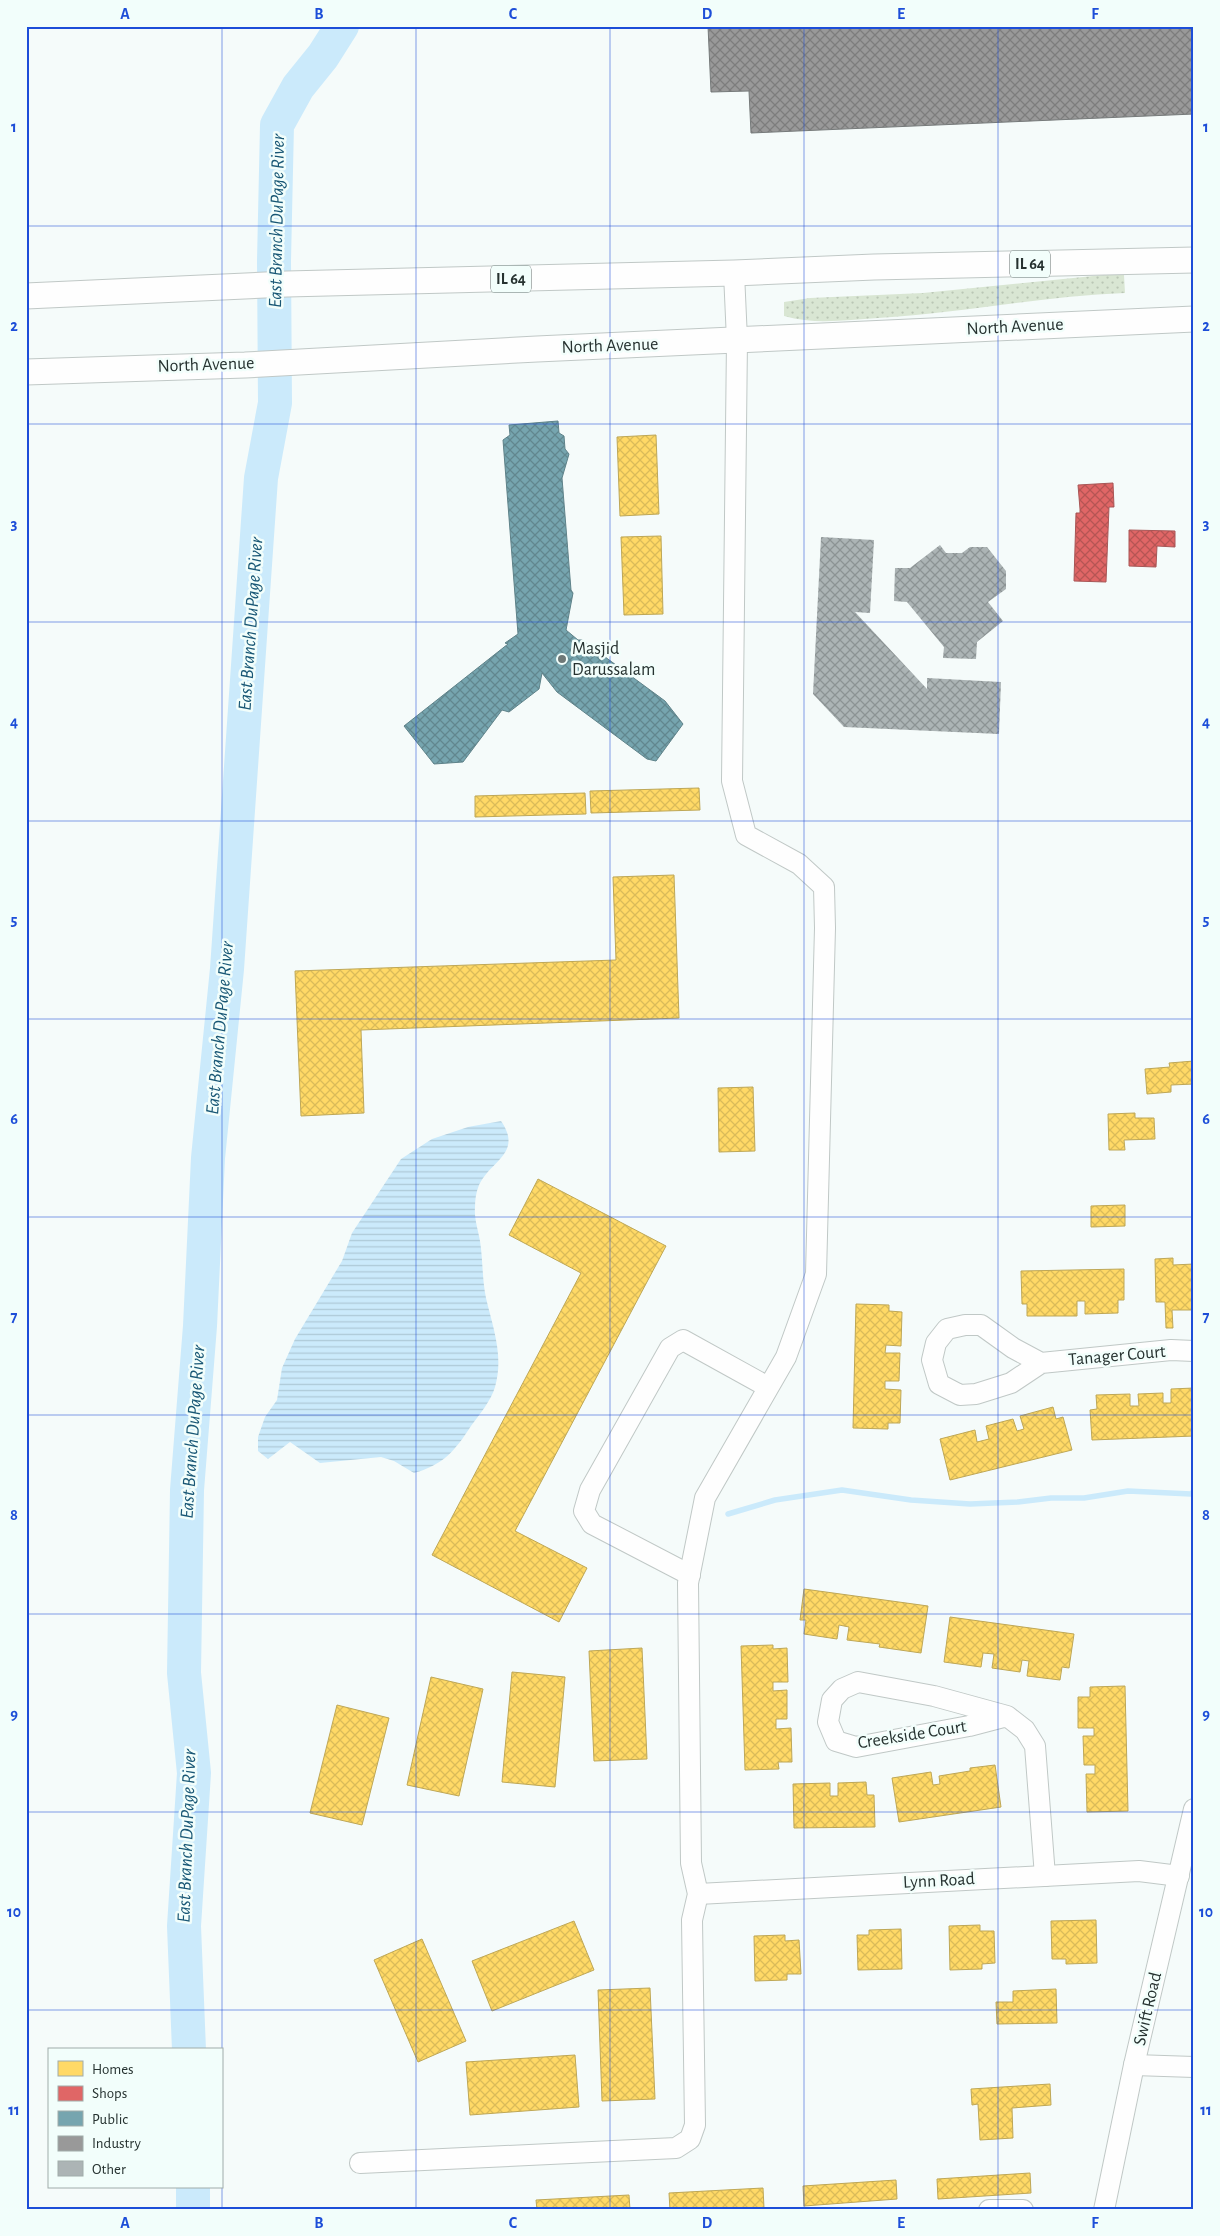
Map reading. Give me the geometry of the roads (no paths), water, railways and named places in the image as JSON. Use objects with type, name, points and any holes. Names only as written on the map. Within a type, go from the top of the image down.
[{"type":"main road","name":"IL 64","points":[[26,296],[287,284],[1194,260]]},
{"type":"main road","name":"North Avenue","points":[[26,372],[260,364],[537,348],[1194,319]]},
{"type":"street","points":[[360,2163],[676,2148],[690,2139],[695,2125],[692,1920],[698,1894],[691,1863],[688,1583],[705,1498],[786,1357],[816,1274],[825,928],[824,887],[799,864],[746,835],[732,781],[737,340],[734,273]]},
{"type":"street","name":"Tanager Court","points":[[1041,1362],[1013,1348],[981,1325],[965,1325],[947,1329],[936,1343],[932,1360],[939,1384],[960,1395],[976,1394],[1011,1383],[1041,1362],[1171,1350],[1194,1351]]},
{"type":"street","points":[[690,1575],[592,1524],[584,1512],[590,1490],[670,1348],[683,1340],[768,1387]]},
{"type":"street","name":"Creekside Court","points":[[1007,1716],[969,1726],[856,1747],[836,1741],[828,1722],[832,1700],[842,1689],[858,1682],[934,1696],[1007,1716],[1025,1730],[1036,1746],[1045,1876]]},
{"type":"street","name":"Swift Road","points":[[1104,2210],[1134,2065],[1194,1809]]},
{"type":"street","name":"Lynn Road","points":[[698,1894],[1149,1871],[1179,1876]]},
{"type":"street","points":[[1134,2065],[1194,2067]]},
{"type":"street","points":[[990,2210],[1023,2210]]},
{"type":"water","points":[[501,1121],[509,1141],[507,1149],[484,1176],[476,1193],[475,1202],[475,1216],[481,1248],[486,1298],[498,1353],[495,1387],[484,1408],[454,1450],[433,1466],[414,1473],[394,1461],[381,1457],[320,1463],[290,1442],[268,1459],[258,1451],[258,1437],[265,1417],[277,1400],[282,1368],[295,1339],[342,1261],[352,1233],[401,1159],[432,1139],[468,1127]]},
{"type":"waterway","name":"East Branch DuPage River","points":[[189,2048],[184,1926],[194,1773],[184,1673],[187,1490],[200,1326],[208,1158],[227,969],[261,478],[275,403],[274,261],[277,125],[298,87],[323,56],[342,26]]},
{"type":"waterway","points":[[728,1514],[775,1500],[842,1490],[911,1500],[970,1504],[1018,1502],[1051,1498],[1084,1498],[1128,1491],[1191,1494],[1194,1491]]},
{"type":"waterway","name":"East Branch DuPage River","points":[[193,2188],[193,2210]]},
{"type":"place","name":"Masjid Darussalam","points":[[562,659]]}]
